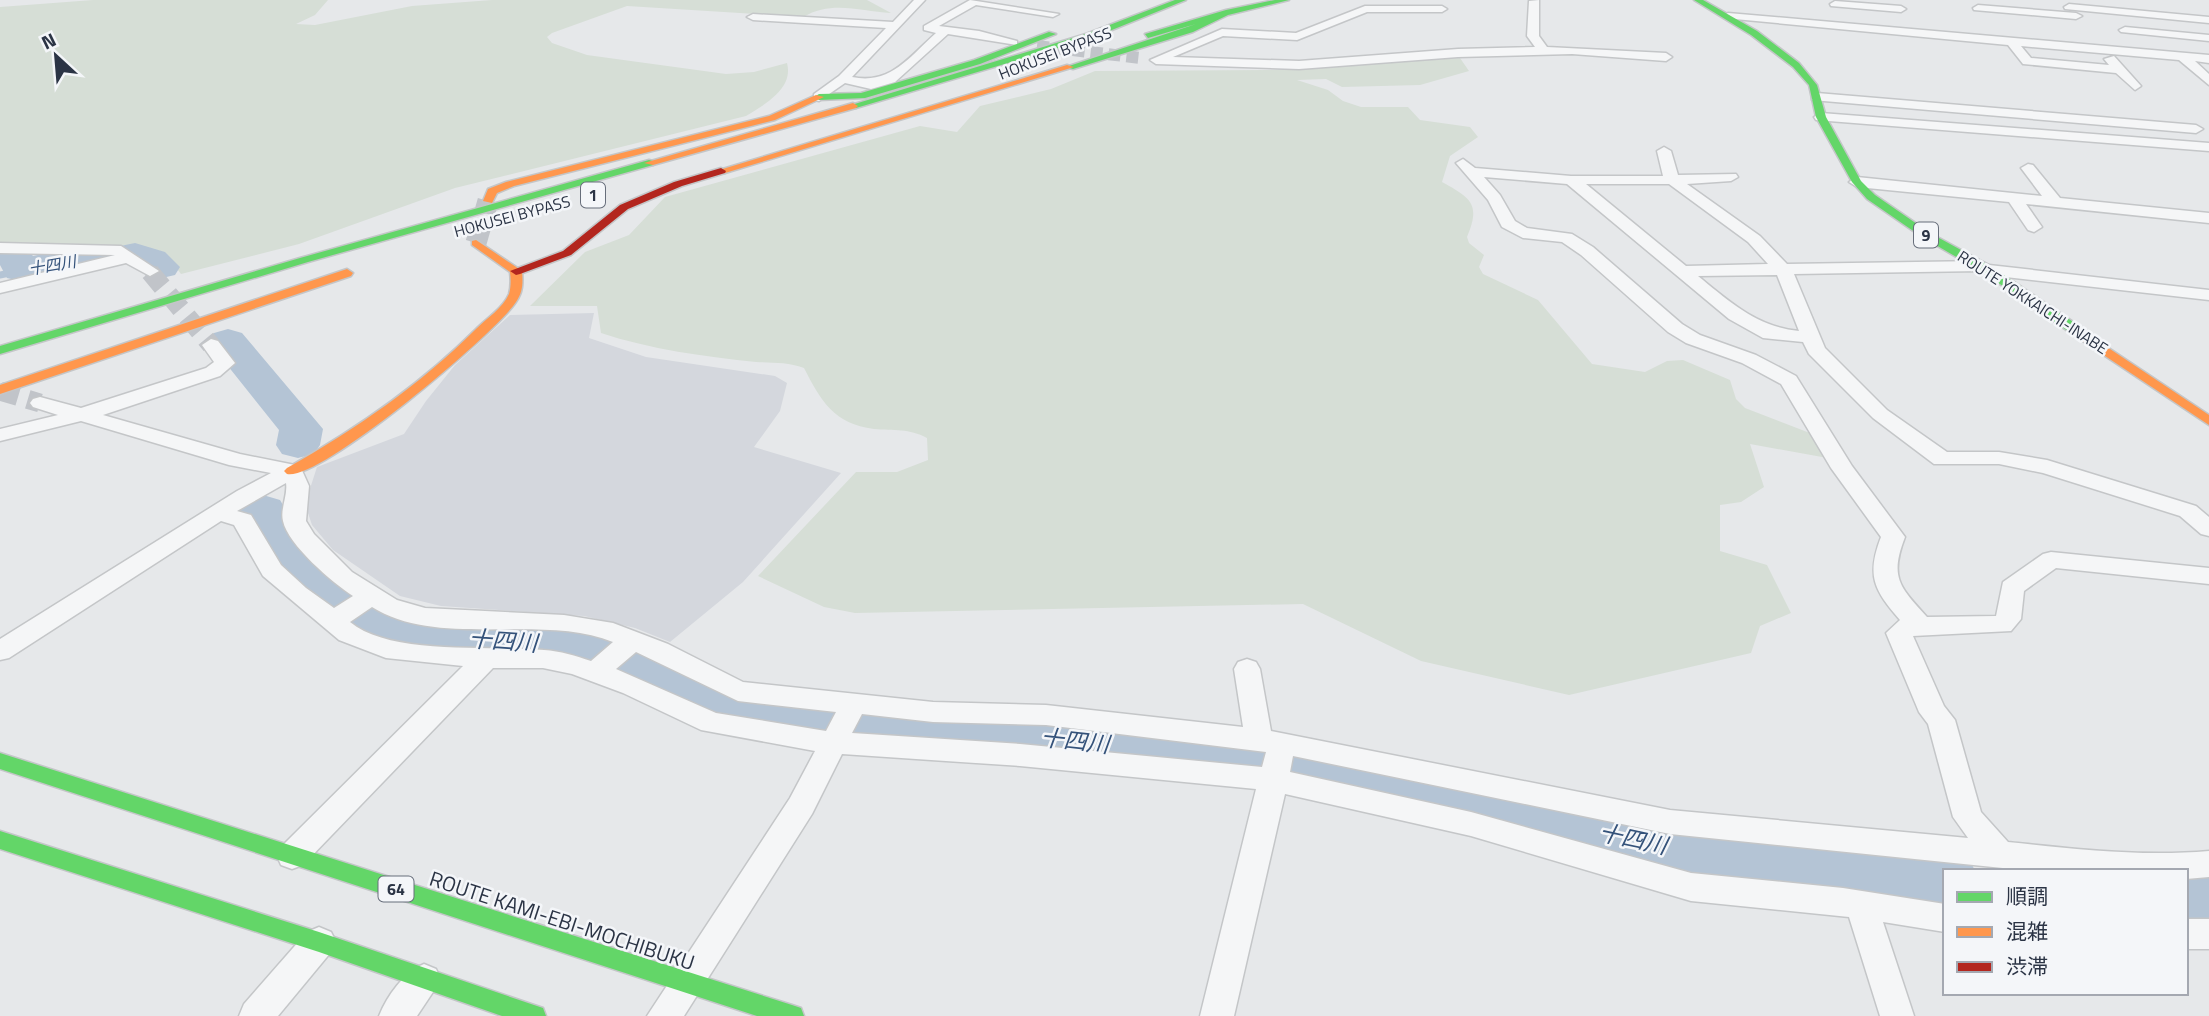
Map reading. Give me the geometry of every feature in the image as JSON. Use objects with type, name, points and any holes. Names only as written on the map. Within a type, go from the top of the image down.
[{"type":"main road","points":[[754,151],[1229,12],[1285,0]]},
{"type":"main road","name":"ROUTE YOKKAICHI-INABE","points":[[1698,0],[1728,16],[1796,65],[1813,85],[1821,117],[1857,182],[1871,197],[1901,219],[1985,268],[2209,421]]},
{"type":"main road","points":[[1121,6],[1178,1]]},
{"type":"main road","name":"HOKUSEI BYPASS","points":[[0,353],[552,190],[972,73],[1089,36],[1178,1]]},
{"type":"main road","name":"HOKUSEI BYPASS","points":[[0,353],[754,151],[1013,69],[1098,37],[1178,1]]},
{"type":"main road","points":[[516,271],[567,253],[624,207],[678,184],[1190,30],[1229,12]]},
{"type":"main road","points":[[972,73],[1057,24]]},
{"type":"main road","points":[[488,201],[492,191],[510,184],[743,126],[782,114],[819,97],[862,96],[977,62],[1057,24]]},
{"type":"main road","name":"1","points":[[617,190],[644,181]]},
{"type":"main road","name":"1","points":[[0,336],[552,190]]},
{"type":"main road","points":[[459,237],[485,229]]},
{"type":"main road","points":[[292,471],[334,450],[405,399],[513,298],[518,284],[516,271],[476,243]]},
{"type":"main road","points":[[0,390],[369,266]]},
{"type":"main road","name":"ROUTE KAMI-EBI-MOCHIBUKU","points":[[0,761],[792,1016]]},
{"type":"main road","points":[[0,839],[319,942],[424,981],[534,1016]]},
{"type":"street","points":[[819,97],[844,79],[920,0]]},
{"type":"street","points":[[928,28],[974,1],[1057,24]]},
{"type":"street","points":[[1534,1],[1533,36],[1543,50]]},
{"type":"street","points":[[1845,25],[1836,6],[1901,7]]},
{"type":"street","points":[[2193,6],[2209,20]]},
{"type":"street","points":[[1978,8],[2069,8],[2209,20]]},
{"type":"street","points":[[2036,22],[2083,25],[2069,8]]},
{"type":"street","points":[[1156,60],[1222,32],[1297,37],[1365,9],[1442,9]]},
{"type":"street","points":[[803,20],[818,11]]},
{"type":"street","points":[[1728,16],[2209,59]]},
{"type":"street","points":[[753,17],[928,28],[979,34],[1013,43]]},
{"type":"street","points":[[844,79],[871,85],[891,79],[946,30]]},
{"type":"street","points":[[2124,30],[2209,38]]},
{"type":"street","points":[[2091,33],[2134,86]]},
{"type":"street","points":[[1880,42],[1969,51],[1959,36]]},
{"type":"street","points":[[2011,41],[2027,61],[2120,70]]},
{"type":"street","points":[[1141,58],[1299,65],[1458,53],[1543,50],[1666,57]]},
{"type":"street","points":[[867,54],[913,58]]},
{"type":"street","points":[[2183,57],[2209,81]]},
{"type":"street","points":[[1817,97],[2196,130]]},
{"type":"street","points":[[1821,117],[2209,146]]},
{"type":"street","points":[[1664,151],[1672,180],[1755,239],[1784,271],[1816,350],[1880,414],[1942,459],[1999,458],[2047,467],[2188,511],[2209,529]]},
{"type":"street","points":[[1731,177],[1571,180],[1469,167],[1494,198],[1508,224],[1523,233],[1566,237],[1587,251],[1675,328],[1693,339],[1749,359],[1789,380],[1849,479],[1893,537],[1882,566],[1884,577],[1920,626]]},
{"type":"street","points":[[2028,168],[2054,201]]},
{"type":"street","points":[[1571,180],[1735,315],[1770,334],[1810,337]]},
{"type":"street","points":[[1857,182],[2209,218]]},
{"type":"street","points":[[2013,197],[2034,227]]},
{"type":"street","points":[[0,248],[121,251],[150,271]]},
{"type":"street","points":[[0,288],[129,257]]},
{"type":"street","points":[[1682,271],[1985,268],[2209,295]]},
{"type":"street","points":[[0,435],[81,415],[223,367],[225,363],[211,345]]},
{"type":"street","points":[[40,403],[237,460],[292,471]]},
{"type":"street","points":[[0,651],[219,513],[292,471]]},
{"type":"street","points":[[292,471],[298,486],[294,521],[305,539],[343,578],[368,598],[424,617],[586,626],[738,691],[853,706],[933,712],[1046,715],[1275,758],[1670,822],[1840,841],[2126,867],[2180,868],[2209,864]]},
{"type":"street","points":[[219,513],[243,520],[272,569],[296,594],[337,619],[348,634],[386,649],[486,659],[549,660],[596,672],[711,723],[834,740],[1084,760],[1275,758],[1471,824],[1691,887],[1861,905],[1943,918]]},
{"type":"street","points":[[1999,854],[1968,817],[1941,720],[1933,712],[1899,634],[1911,625],[2002,625],[2008,619],[2012,588],[2051,560],[2209,576]]},
{"type":"street","points":[[337,619],[368,598]]},
{"type":"street","points":[[600,668],[629,644]]},
{"type":"street","points":[[292,856],[486,659]]},
{"type":"street","points":[[1217,1016],[1275,758],[1248,669]]},
{"type":"street","points":[[663,1016],[801,806],[853,706]]},
{"type":"street","points":[[1861,905],[1897,1016]]},
{"type":"street","points":[[2188,934],[2209,934]]},
{"type":"street","points":[[256,1016],[319,942]]},
{"type":"street","points":[[396,1016],[424,981]]},
{"type":"shaded area","points":[[93,0],[328,0],[315,15],[296,24],[315,25],[412,6],[492,0],[867,0],[891,13],[835,8],[803,17],[627,6],[552,33],[547,37],[552,43],[587,55],[726,74],[754,72],[787,63],[788,72],[786,81],[776,95],[746,116],[455,188],[299,244],[181,274],[167,256],[129,245],[80,248],[0,244],[0,7]]},
{"type":"shaded area","points":[[1460,58],[1469,71],[1420,85],[1342,87],[1326,79],[1297,80],[1328,90],[1343,101],[1361,107],[1408,107],[1420,120],[1470,127],[1478,137],[1450,156],[1442,182],[1471,203],[1473,217],[1467,237],[1469,243],[1484,255],[1479,267],[1483,274],[1538,300],[1592,364],[1645,372],[1667,361],[1683,360],[1730,380],[1736,399],[1745,408],[1815,435],[1833,459],[1750,444],[1764,487],[1741,502],[1720,505],[1720,551],[1767,565],[1791,613],[1760,626],[1751,653],[1569,695],[1421,661],[1303,604],[855,613],[824,607],[758,576],[856,472],[897,472],[928,460],[927,438],[908,431],[874,429],[849,422],[830,409],[816,391],[804,368],[698,355],[619,339],[601,333],[597,306],[530,306],[585,252],[629,235],[665,197],[920,126],[957,132],[980,106],[1051,89],[1095,71],[1268,70]]},
{"type":"shaded area","points":[[594,313],[589,338],[646,357],[775,376],[787,383],[780,411],[754,447],[841,473],[743,582],[670,642],[635,628],[584,616],[441,606],[400,596],[333,550],[312,525],[305,504],[317,467],[404,434],[455,365],[510,315]]},
{"type":"waterway","name":"十四川","points":[[135,253],[153,259],[162,267]]},
{"type":"waterway","name":"十四川","points":[[0,255],[15,256],[20,270],[57,261],[115,256]]},
{"type":"waterway","points":[[7,273],[20,270]]},
{"type":"waterway","points":[[0,275],[14,272]]},
{"type":"waterway","name":"十四川","points":[[228,341],[301,429],[298,445]]},
{"type":"waterway","name":"十四川","points":[[263,510],[298,570],[320,591],[375,623],[411,635],[590,648],[676,680],[724,710],[824,724],[1046,737],[1260,760],[1716,857],[1943,876]]},
{"type":"waterway","name":"十四川","points":[[2188,897],[2209,897]]},
{"type":"tunnel","points":[[1037,46],[1141,58]]},
{"type":"tunnel","points":[[476,243],[488,201]]},
{"type":"tunnel","points":[[150,272],[211,345]]},
{"type":"tunnel","points":[[0,391],[40,403]]},
{"type":"traffic: fast","points":[[853,106],[1089,36],[1182,0]]},
{"type":"traffic: fast","points":[[1148,36],[1229,12],[1285,0]]},
{"type":"traffic: fast","points":[[1698,0],[1754,33],[1796,65],[1813,85],[1821,117],[1857,182],[1871,197],[1926,235],[1988,270],[2080,333]]},
{"type":"traffic: fast","points":[[1070,67],[1190,30],[1225,14]]},
{"type":"traffic: fast","points":[[819,97],[862,96],[977,62],[1052,34]]},
{"type":"traffic: fast","points":[[0,350],[304,260],[649,163]]},
{"type":"traffic: fast","points":[[0,761],[792,1016]]},
{"type":"traffic: fast","points":[[0,840],[319,942],[534,1016]]},
{"type":"traffic: slow","points":[[721,171],[1070,67]]},
{"type":"traffic: slow","points":[[488,201],[492,191],[510,184],[772,118],[819,97]]},
{"type":"traffic: slow","points":[[649,163],[853,106]]},
{"type":"traffic: slow","points":[[292,471],[342,442],[412,393],[456,356],[506,307],[516,290],[516,271],[476,243]]},
{"type":"traffic: slow","points":[[0,390],[347,273]]},
{"type":"traffic: slow","points":[[2080,333],[2209,421]]},
{"type":"traffic: jam","points":[[516,271],[567,253],[624,207],[678,184],[721,171]]}]
